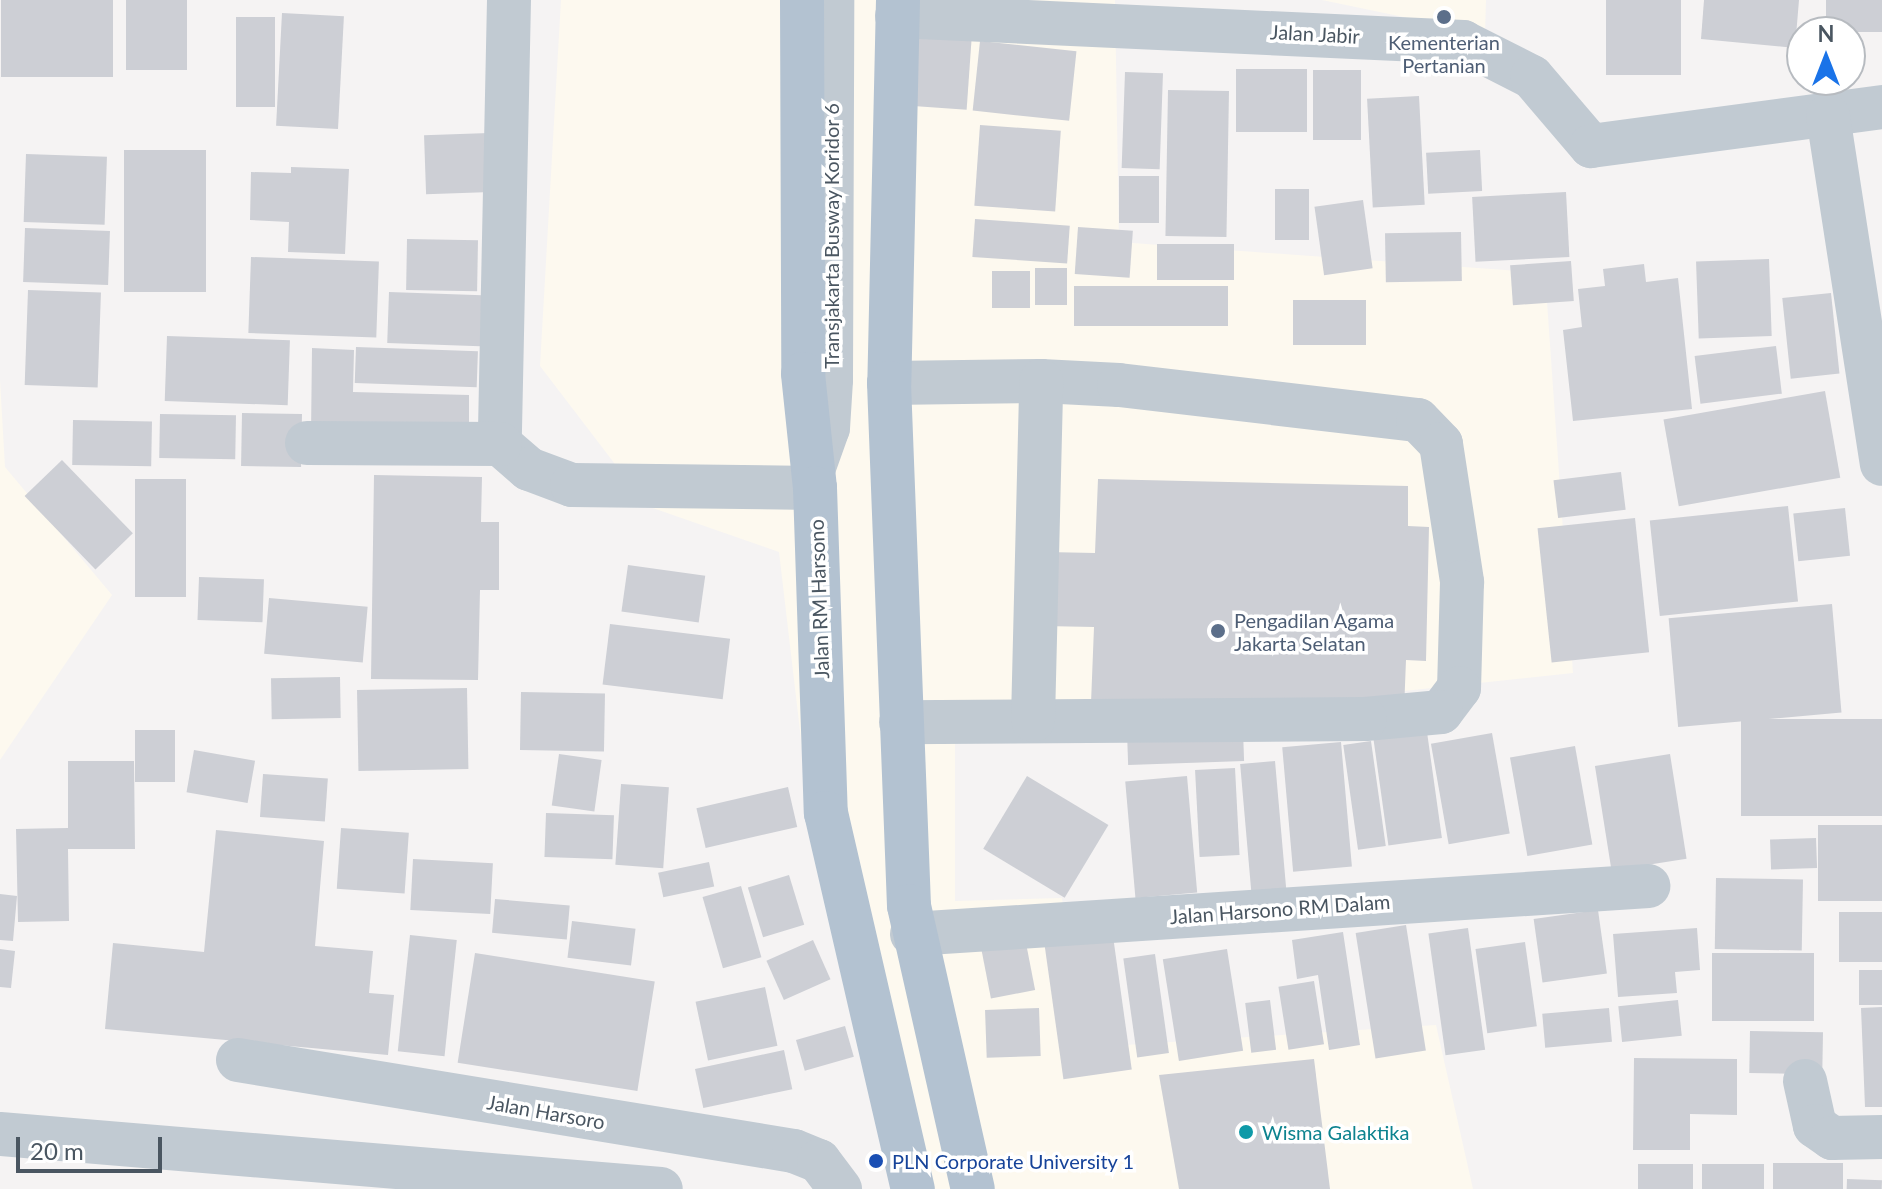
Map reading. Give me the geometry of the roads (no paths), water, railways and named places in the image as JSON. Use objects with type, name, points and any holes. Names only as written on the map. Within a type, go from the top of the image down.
[{"type":"main road","name":"Jalan RM Harsono","points":[[802,0],[803,374],[814,479],[826,813],[913,1189]]},
{"type":"main road","points":[[897,8],[889,383],[912,934],[973,1189]]},
{"type":"street","points":[[500,444],[509,0]]},
{"type":"street","name":"Transjakarta Busway Koridor 6","points":[[814,479],[828,428],[831,380],[832,0]]},
{"type":"street","name":"Jalan Jabir","points":[[897,8],[1463,42],[1532,77],[1591,146],[1882,107]]},
{"type":"street","points":[[1828,116],[1882,464]]},
{"type":"street","points":[[889,383],[1041,381],[1418,420],[1441,444],[1462,582],[1459,688],[1441,712],[1365,719],[901,722]]},
{"type":"street","points":[[1033,720],[1041,381]]},
{"type":"street","points":[[307,443],[500,444],[529,469],[572,485],[814,479]]},
{"type":"street","name":"Jalan Harsono RM Dalam","points":[[912,934],[1648,886]]},
{"type":"street","name":"Jalan Harsoro","points":[[238,1060],[794,1151],[819,1161],[840,1189]]},
{"type":"street","points":[[1805,1081],[1815,1126],[1823,1132],[1832,1138],[1882,1137]]},
{"type":"street","points":[[0,1134],[661,1189]]},
{"type":"place","name":"Kementerian Pertanian","points":[[1444,17]]},
{"type":"place","name":"Pengadilan Agama Jakarta Selatan","points":[[1218,631]]},
{"type":"place","name":"Wisma Galaktika","points":[[1246,1132]]},
{"type":"place","name":"PLN Corporate University 1","points":[[876,1161]]}]
